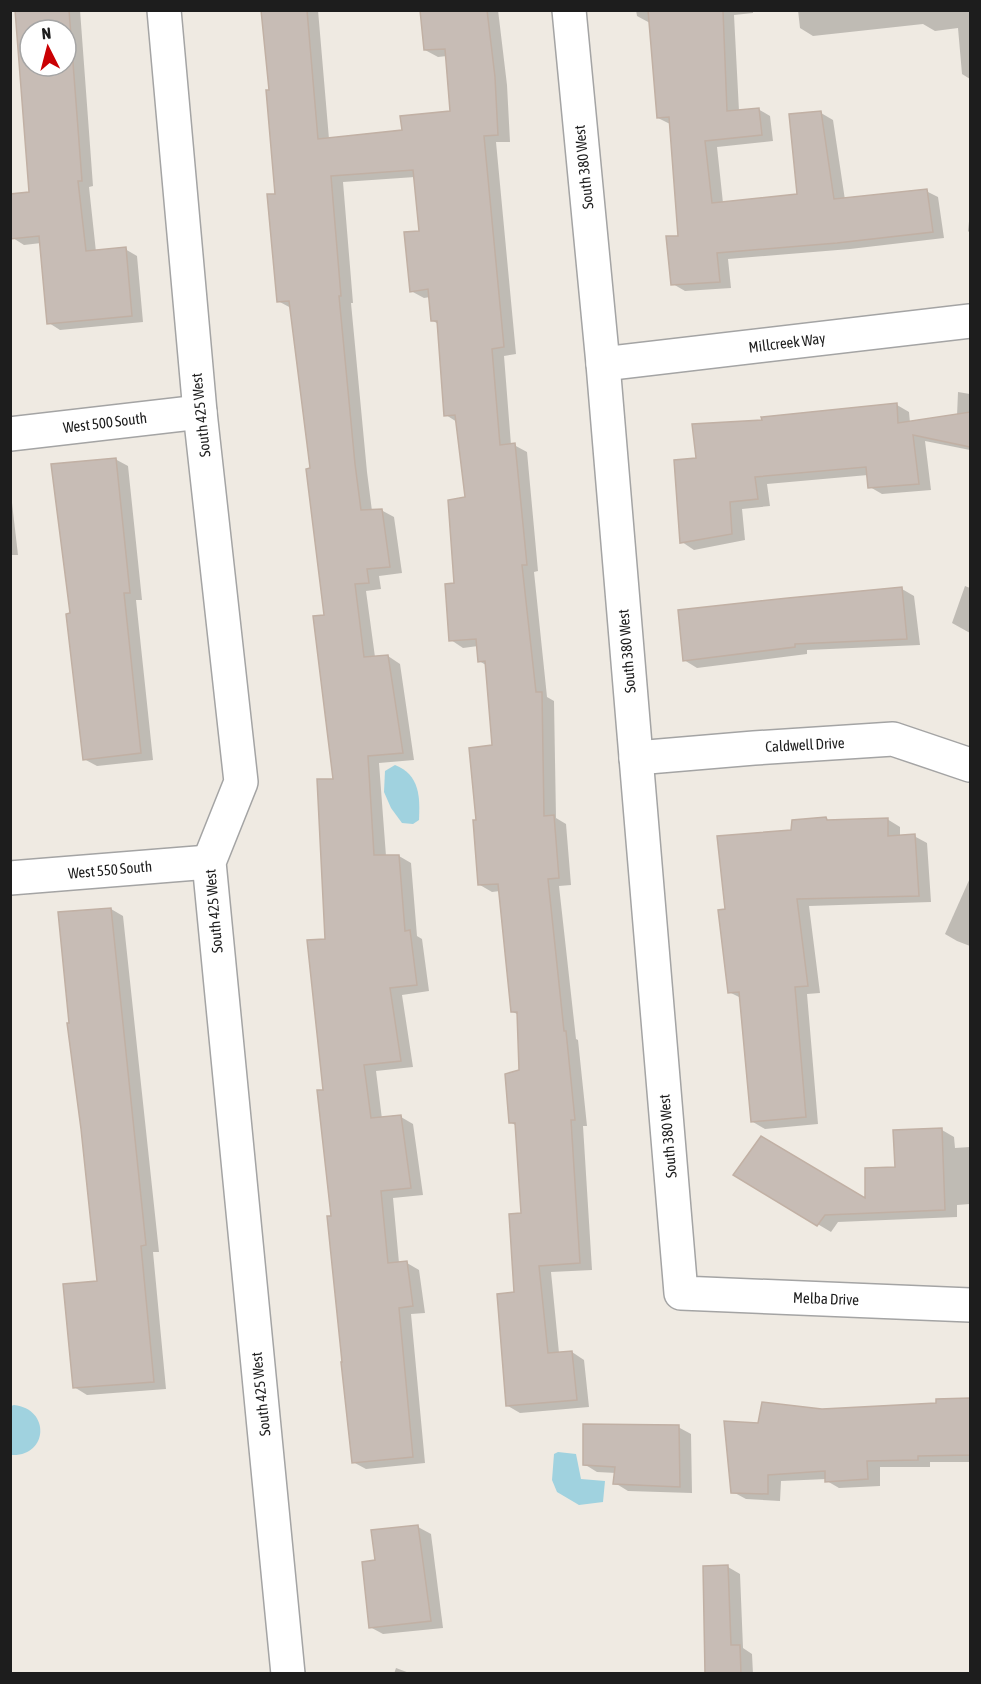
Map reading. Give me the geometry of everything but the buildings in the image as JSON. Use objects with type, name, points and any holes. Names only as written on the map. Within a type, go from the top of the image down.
[{"type":"street","name":"South 425 West","points":[[164,10],[201,412],[241,782],[209,862],[288,1674]]},
{"type":"street","name":"South 380 West","points":[[569,10],[603,364],[681,1293]]},
{"type":"street","name":"Millcreek Way","points":[[603,364],[970,321]]},
{"type":"street","name":"West 500 South","points":[[10,434],[201,412]]},
{"type":"street","name":"Caldwell Drive","points":[[636,758],[754,747],[893,739],[970,765]]},
{"type":"street","name":"West 550 South","points":[[10,878],[209,862]]},
{"type":"street","name":"Melba Drive","points":[[681,1293],[970,1305]]},
{"type":"water","points":[[395,765],[409,775],[417,788],[419,820],[413,824],[402,823],[391,808],[384,792],[385,771]]},
{"type":"water","points":[[11,1406],[26,1408],[34,1415],[39,1423],[40,1432],[38,1441],[32,1449],[23,1454],[11,1455]]},
{"type":"water","points":[[558,1452],[576,1454],[581,1479],[605,1481],[603,1502],[579,1505],[557,1492],[552,1480],[554,1454]]}]
